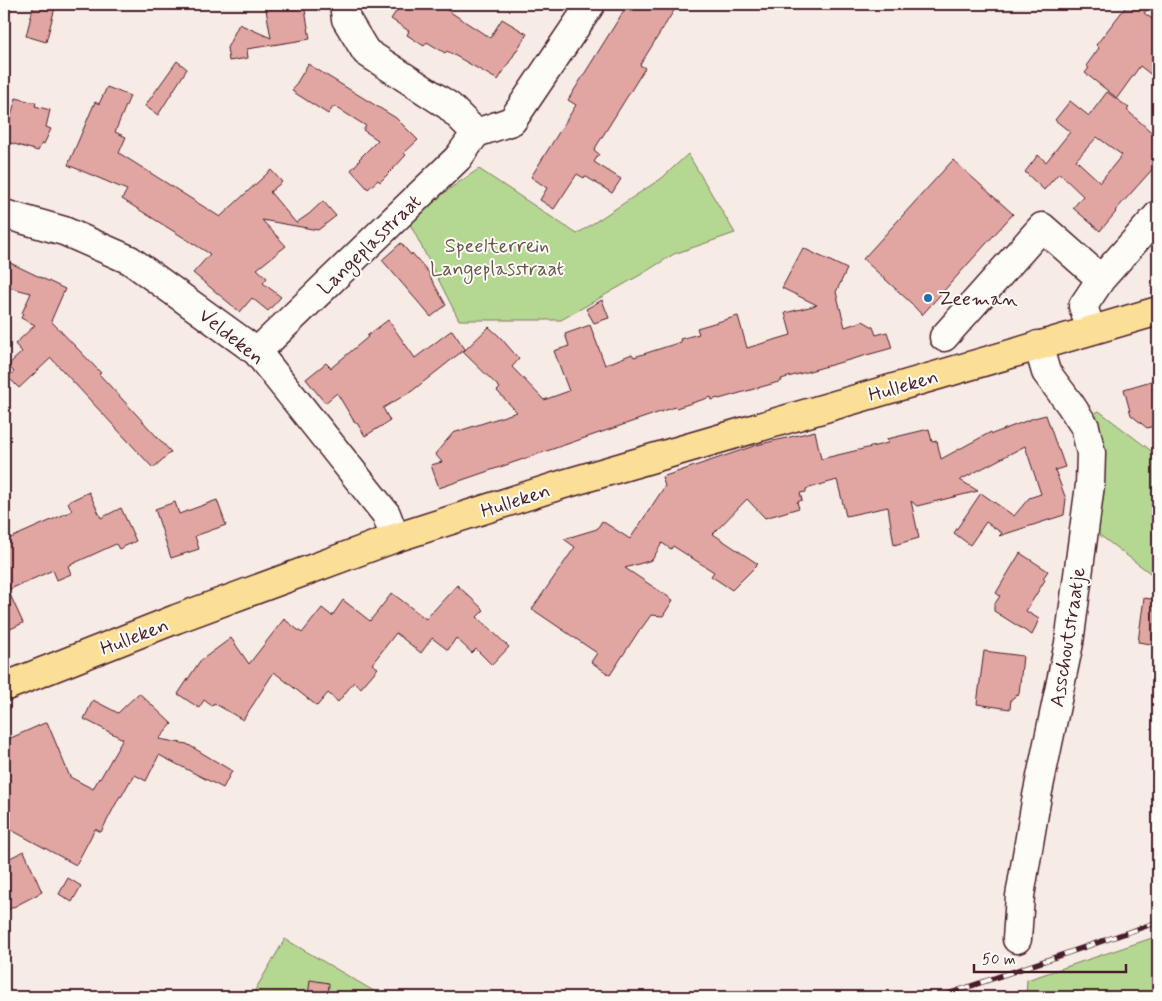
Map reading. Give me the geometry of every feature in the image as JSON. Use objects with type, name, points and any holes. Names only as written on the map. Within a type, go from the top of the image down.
[{"type":"main road","name":"Hulleken","points":[[4,688],[176,619],[395,538],[564,484],[1158,311]]},
{"type":"street","points":[[344,4],[346,19],[366,52],[449,106],[476,133],[512,121],[591,4]]},
{"type":"street","name":"Langeplasstraat","points":[[257,352],[458,158],[476,133]]},
{"type":"street","name":"Veldeken","points":[[4,214],[64,231],[130,260],[257,352],[386,514],[395,538]]},
{"type":"street","points":[[1091,330],[1083,306],[1102,279],[1158,215]]},
{"type":"street","points":[[944,337],[1042,227],[1102,279]]},
{"type":"street","name":"Asschoutstraatje","points":[[1017,940],[1020,896],[1037,796],[1069,643],[1090,477],[1091,453],[1085,427],[1046,372],[1038,345]]},
{"type":"green space","name":"Speelterrein Langeplasstraat","points":[[688,154],[735,233],[674,254],[561,320],[459,320],[409,222],[443,194],[479,169],[577,234],[662,178]]},
{"type":"green space","points":[[1099,411],[1158,456],[1158,579],[1097,533],[1089,416]]},
{"type":"green space","points":[[1158,936],[1158,997],[1026,997],[1027,980]]},
{"type":"green space","points":[[285,939],[384,997],[251,997]]},
{"type":"building","points":[[34,4],[56,4],[46,42],[26,36]]},
{"type":"building","points":[[265,4],[304,4],[310,39],[247,49],[248,58],[229,61],[227,48],[239,24],[271,38]]},
{"type":"building","points":[[401,4],[438,4],[490,38],[502,19],[527,34],[498,80],[447,51],[445,53],[427,42],[424,46],[407,35],[409,31],[391,19]]},
{"type":"building","points":[[628,4],[678,4],[640,65],[645,68],[594,150],[599,154],[594,162],[621,179],[612,193],[585,176],[584,178],[577,174],[554,209],[540,200],[547,188],[531,177],[576,105],[568,100]]},
{"type":"building","points":[[1128,4],[1152,4],[1144,13],[1158,23],[1158,80],[1140,66],[1117,98],[1085,73],[1089,68],[1086,66],[1099,48],[1096,45]]},
{"type":"building","points":[[177,61],[187,69],[158,115],[145,106]]},
{"type":"building","points":[[308,64],[396,118],[418,140],[404,153],[406,155],[380,182],[378,180],[368,189],[351,170],[378,140],[363,130],[366,126],[334,106],[328,114],[292,91]]},
{"type":"building","points":[[107,87],[130,96],[115,132],[126,137],[119,153],[220,217],[271,170],[282,182],[270,192],[296,223],[323,201],[336,216],[318,230],[262,220],[286,246],[257,269],[267,278],[263,283],[281,297],[268,311],[252,298],[240,312],[193,273],[210,254],[122,199],[127,190],[68,165],[95,102],[99,104]]},
{"type":"building","points":[[1107,92],[1129,108],[1127,110],[1158,138],[1158,163],[1115,211],[1100,231],[1073,208],[1083,196],[1059,173],[1044,190],[1025,172],[1038,155],[1046,162],[1070,132],[1055,120],[1070,101],[1089,116]],"holes":[[[1097,137],[1122,155],[1100,182],[1076,160]]]},
{"type":"building","points":[[16,98],[36,103],[35,106],[50,110],[46,127],[51,129],[44,144],[42,143],[38,151],[4,141]]},
{"type":"building","points":[[953,160],[1013,214],[922,315],[863,259]]},
{"type":"building","points":[[401,243],[430,274],[446,305],[431,317],[382,260]]},
{"type":"building","points":[[803,248],[847,269],[836,292],[845,327],[863,321],[873,327],[876,335],[887,332],[892,348],[781,379],[782,381],[719,399],[712,400],[711,397],[675,407],[439,488],[431,465],[442,462],[435,454],[453,433],[517,412],[497,391],[500,388],[463,352],[489,327],[519,359],[512,367],[544,400],[569,391],[554,351],[569,346],[565,334],[590,325],[605,365],[632,354],[634,357],[681,342],[680,339],[699,334],[697,328],[738,316],[747,348],[791,335],[785,313],[817,305],[782,288]]},
{"type":"building","points":[[4,260],[65,289],[51,321],[101,373],[99,374],[171,452],[153,468],[51,358],[19,388],[8,377],[14,372],[8,365],[22,352],[15,344],[35,325],[21,318],[31,293],[4,286]]},
{"type":"building","points":[[602,300],[609,318],[594,323],[586,309]]},
{"type":"building","points":[[388,320],[415,358],[452,330],[465,349],[412,391],[383,408],[390,421],[365,436],[337,393],[325,403],[306,379],[326,363],[331,368]]},
{"type":"building","points":[[1158,379],[1158,425],[1147,428],[1131,415],[1124,389]]},
{"type":"building","points":[[1046,415],[1065,467],[1055,470],[1066,499],[1064,515],[999,536],[1002,533],[986,522],[970,545],[954,533],[981,493],[1014,516],[1029,498],[1041,494],[1025,446],[960,480],[978,491],[917,506],[911,501],[919,538],[894,545],[888,507],[846,516],[837,480],[806,489],[806,492],[800,493],[802,500],[797,502],[799,508],[765,518],[747,499],[713,534],[758,564],[732,590],[711,576],[714,572],[673,546],[671,549],[662,543],[652,560],[625,568],[673,600],[663,616],[651,615],[610,675],[591,662],[597,653],[532,609],[575,547],[564,539],[597,529],[602,521],[630,539],[665,486],[662,477],[757,445],[815,431],[821,459],[888,443],[887,439],[929,429],[932,442],[937,441],[941,459],[991,432],[992,434]]},
{"type":"building","points":[[89,492],[101,518],[121,508],[136,541],[119,549],[116,544],[68,566],[71,574],[57,580],[53,570],[8,590],[23,623],[4,632],[4,541],[72,511],[68,502]]},
{"type":"building","points":[[217,500],[226,525],[195,536],[199,549],[171,558],[155,509],[175,502],[179,514]]},
{"type":"building","points":[[1020,553],[1048,571],[1043,578],[1045,580],[1026,611],[1039,619],[1032,635],[994,611],[994,605],[1000,596],[996,593]]},
{"type":"building","points":[[457,585],[484,610],[477,617],[509,647],[492,665],[476,649],[472,653],[456,638],[448,650],[432,638],[421,653],[396,633],[372,664],[378,668],[361,688],[354,682],[338,702],[328,693],[317,706],[274,672],[243,720],[214,703],[212,706],[204,700],[199,708],[178,694],[200,661],[231,638],[249,664],[284,619],[302,633],[322,608],[332,616],[343,600],[370,621],[392,593],[426,619]]},
{"type":"building","points":[[1144,598],[1158,600],[1158,645],[1138,642]]},
{"type":"building","points":[[984,651],[1023,656],[1019,694],[1011,699],[1010,709],[977,704]]},
{"type":"building","points":[[139,693],[172,724],[159,739],[187,744],[232,771],[223,788],[159,755],[146,781],[135,775],[130,781],[101,832],[95,829],[76,865],[4,826],[4,741],[47,722],[70,777],[93,789],[123,739],[84,719],[93,700],[118,713]]},
{"type":"building","points":[[24,851],[42,892],[4,912],[4,861]]},
{"type":"building","points":[[68,878],[81,886],[72,902],[59,894]]},
{"type":"building","points":[[310,980],[329,983],[328,997],[308,997]]},
{"type":"railway","points":[[939,997],[1158,922]]},
{"type":"place","name":"Zeeman","points":[[928,298]]}]
